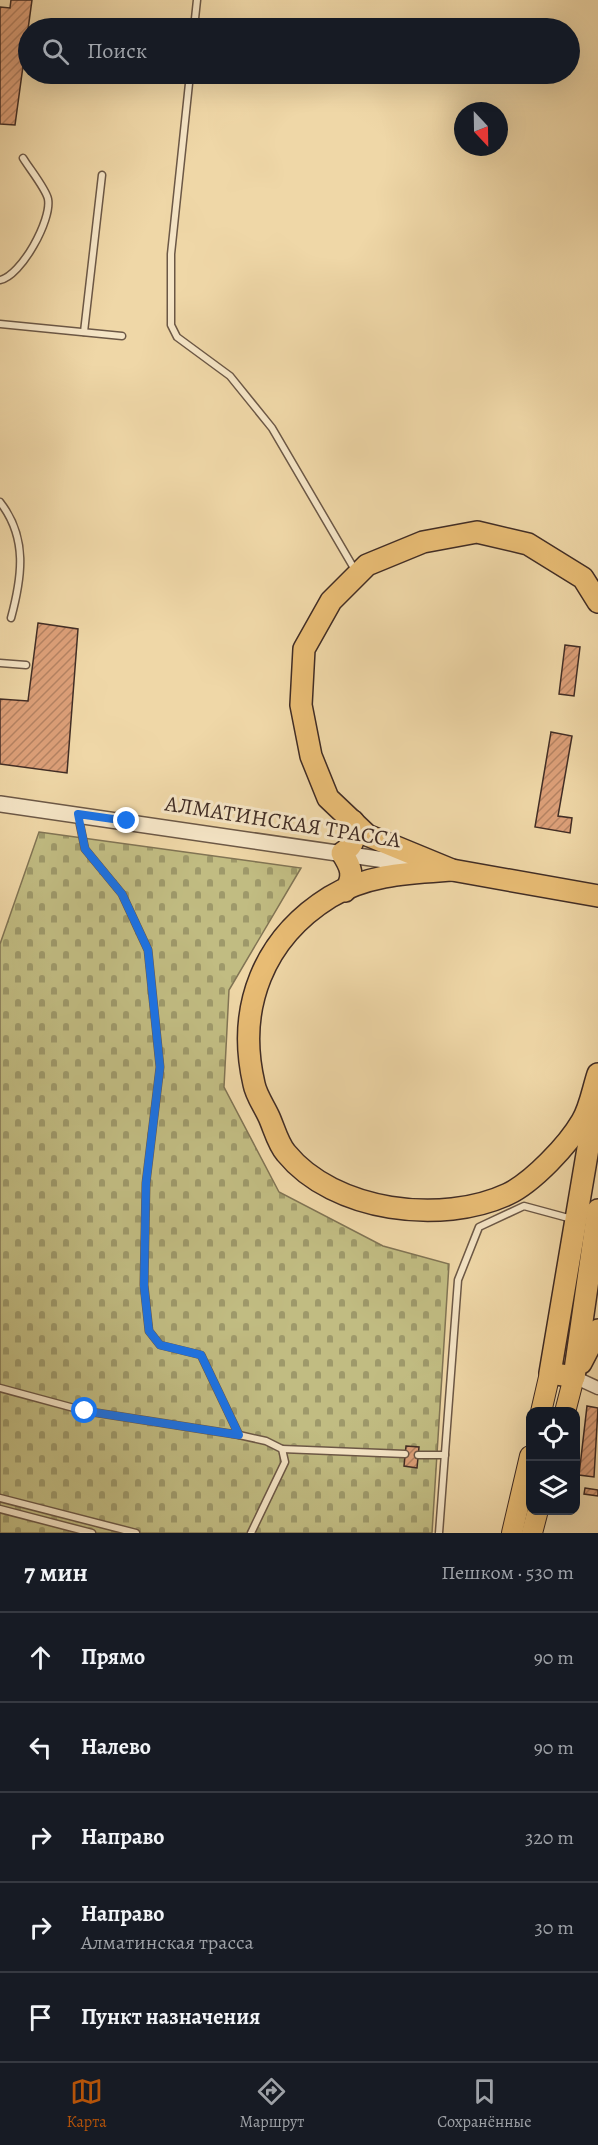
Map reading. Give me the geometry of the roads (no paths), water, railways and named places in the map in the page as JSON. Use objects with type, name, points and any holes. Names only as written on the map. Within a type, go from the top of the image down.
[{"type":"highway","points":[[598,602],[583,578],[528,544],[477,532],[423,542],[367,566],[331,601],[304,649],[301,705],[311,756],[328,798],[367,835],[453,870],[598,896]]},
{"type":"highway","points":[[345,891],[351,882],[352,873],[342,853],[351,847],[356,839],[353,821]]},
{"type":"highway","points":[[453,870],[386,874],[331,897],[282,936],[262,970],[250,1007],[249,1048],[254,1085],[286,1153],[316,1179],[346,1196],[404,1211],[468,1206],[509,1193],[548,1162],[583,1120],[598,1074]]},
{"type":"highway","points":[[574,1377],[592,1221],[598,1087]]},
{"type":"highway","points":[[574,1377],[550,1373],[592,1221]]},
{"type":"highway","points":[[574,1377],[598,1330]]},
{"type":"main road","points":[[542,1407],[550,1373]]},
{"type":"main road","points":[[565,1407],[574,1377]]},
{"type":"main road","points":[[512,1533],[530,1461]]},
{"type":"main road","points":[[532,1533],[537,1515]]},
{"type":"street","name":"АЛМАТИНСКАЯ ТРАССА","points":[[0,804],[453,870]]},
{"type":"street","points":[[574,1377],[598,1388]]},
{"type":"lane","points":[[195,18],[197,0]]},
{"type":"lane","points":[[189,84],[171,254],[171,325],[177,337],[230,376],[272,428],[358,574]]},
{"type":"lane","points":[[0,280],[6,279],[16,270],[42,232],[47,212],[48,198],[23,158]]},
{"type":"lane","points":[[84,332],[102,175]]},
{"type":"lane","points":[[0,324],[122,336]]},
{"type":"lane","points":[[0,502],[8,512],[22,555],[20,585],[11,618]]},
{"type":"lane","points":[[0,663],[26,665]]},
{"type":"lane","points":[[78,814],[85,849],[122,894],[148,950],[160,1067],[146,1183],[144,1286],[149,1331],[160,1345],[201,1355],[239,1435]]},
{"type":"lane","points":[[439,1533],[458,1280],[479,1227],[524,1206],[592,1221]]},
{"type":"lane","points":[[0,1388],[85,1411],[239,1435],[266,1441],[282,1449],[405,1454]]},
{"type":"lane","points":[[251,1533],[285,1462],[282,1449]]},
{"type":"lane","points":[[418,1455],[445,1455]]},
{"type":"lane","points":[[0,1498],[136,1533]]},
{"type":"lane","points":[[0,1509],[63,1530],[92,1533]]}]
